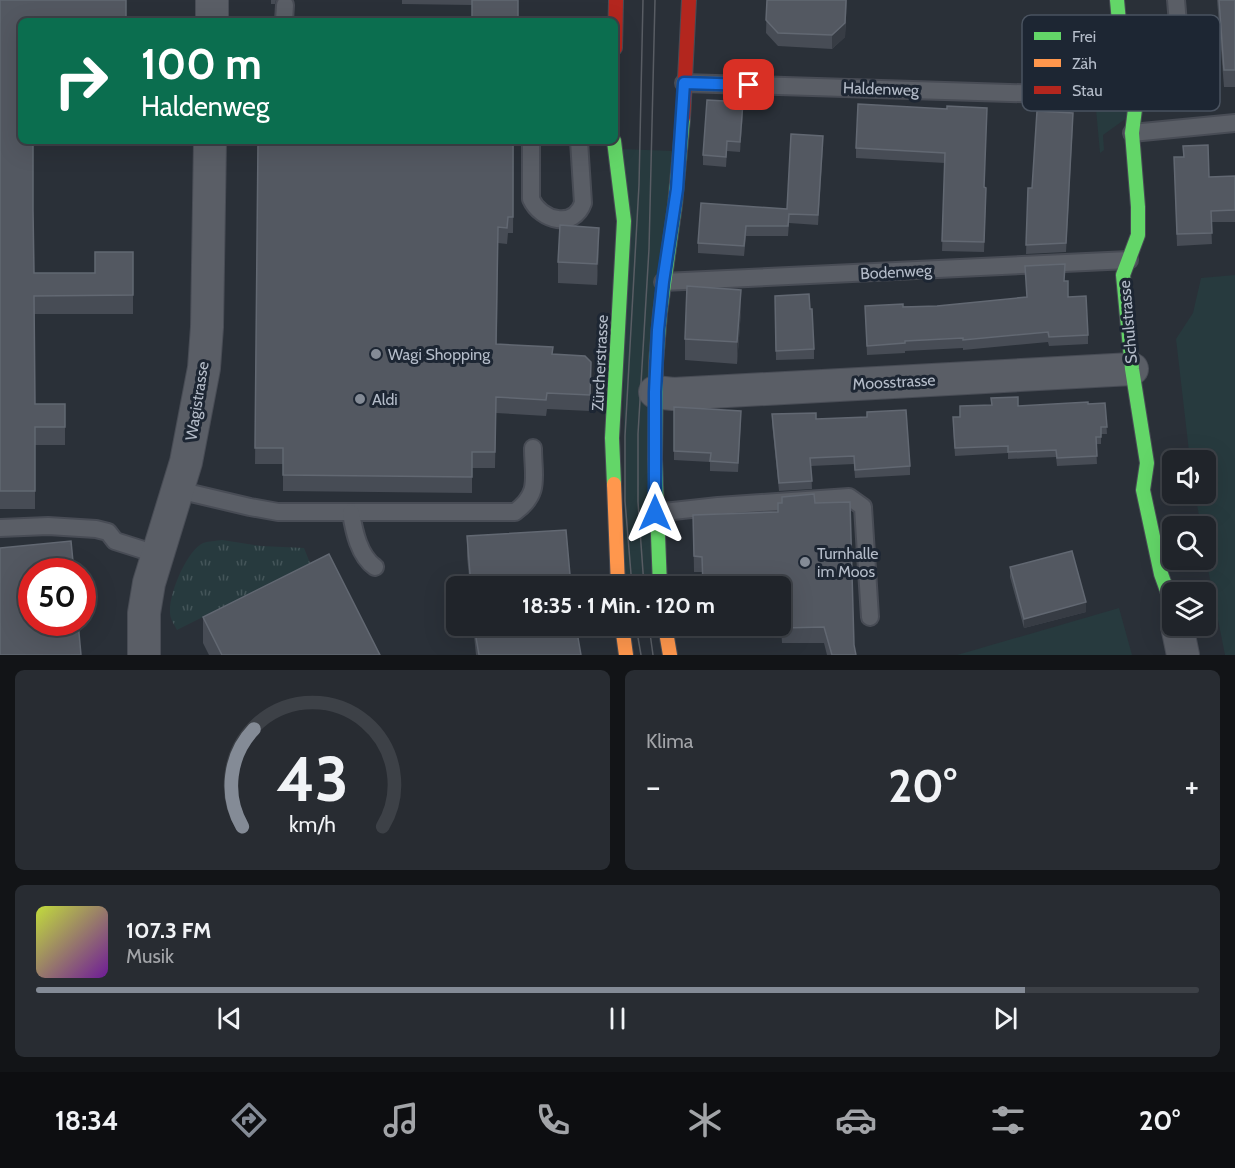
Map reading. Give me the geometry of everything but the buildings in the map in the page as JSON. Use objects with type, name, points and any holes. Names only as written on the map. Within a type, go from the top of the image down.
[{"type":"main road","points":[[616,0],[616,18]]},
{"type":"main road","points":[[659,576],[655,513],[655,392],[663,282],[677,189],[688,50],[689,0]]},
{"type":"main road","name":"Schulstrasse","points":[[1117,0],[1118,15]]},
{"type":"main road","name":"Schulstrasse","points":[[1134,111],[1132,133],[1138,235],[1123,275],[1132,369],[1147,463],[1143,490],[1164,582]]},
{"type":"main road","name":"Zürcherstrasse","points":[[614,144],[624,221],[612,438],[618,576]]},
{"type":"main road","points":[[623,636],[626,655]]},
{"type":"main road","points":[[667,636],[670,655]]},
{"type":"street","points":[[212,0],[212,18]]},
{"type":"street","name":"Wagistrasse","points":[[144,655],[144,613],[156,554],[178,489],[193,431],[204,368],[207,327],[210,144]]},
{"type":"street","name":"Moosstrasse","points":[[655,392],[673,394],[1132,369]]},
{"type":"street","points":[[1179,636],[1183,655]]},
{"type":"lane","points":[[1176,0],[1177,15]]},
{"type":"lane","name":"Haldenweg","points":[[684,83],[1022,93]]},
{"type":"lane","points":[[1132,133],[1235,123]]},
{"type":"lane","points":[[531,144],[531,200],[541,214],[557,219],[575,215],[583,203],[579,144]]},
{"type":"lane","name":"Bodenweg","points":[[663,282],[1129,260]]},
{"type":"lane","points":[[178,489],[278,512],[515,512],[526,504],[533,493],[533,448]]},
{"type":"lane","points":[[655,513],[849,497],[863,507],[870,617]]},
{"type":"lane","points":[[351,513],[358,540],[367,560],[375,567]]},
{"type":"lane","points":[[0,528],[84,527],[103,530],[116,541],[156,554]]},
{"type":"green space","points":[[1096,111],[1127,111],[1128,117],[1103,135],[1104,150],[1100,153]]},
{"type":"green space","points":[[622,149],[672,151],[651,576],[625,576]]},
{"type":"green space","points":[[1235,275],[1235,655],[1225,655],[1216,610],[1216,582],[1211,582],[1208,570],[1216,570],[1216,516],[1199,516],[1197,504],[1216,504],[1216,450],[1189,450],[1176,339],[1193,313],[1201,278]]},
{"type":"green space","points":[[222,540],[261,546],[304,548],[310,563],[177,630],[171,620],[170,610],[178,577],[196,548],[203,543]]},
{"type":"green space","points":[[1119,608],[1132,655],[957,655]]},
{"type":"tram line","points":[[631,576],[625,501],[625,436],[639,185],[643,0]]},
{"type":"tram line","points":[[643,576],[638,502],[638,434],[649,249],[655,0]]},
{"type":"tram line","points":[[638,636],[641,655]]},
{"type":"tram line","points":[[650,636],[653,655]]},
{"type":"traffic: fast","points":[[1117,0],[1118,15]]},
{"type":"traffic: fast","points":[[1135,111],[1132,133],[1138,235],[1123,275],[1132,369],[1147,463],[1143,490],[1164,582]]},
{"type":"traffic: fast","points":[[660,576],[655,459],[656,363],[683,118]]},
{"type":"traffic: fast","points":[[614,144],[624,221],[612,438],[614,484]]},
{"type":"traffic: slow","points":[[614,484],[618,576]]},
{"type":"traffic: slow","points":[[623,636],[626,655]]},
{"type":"traffic: slow","points":[[667,636],[670,655]]},
{"type":"traffic: jam","points":[[616,0],[616,18]]},
{"type":"traffic: jam","points":[[683,118],[689,0]]},
{"type":"place","name":"Wagi Shopping","points":[[376,354]]},
{"type":"place","name":"Aldi","points":[[360,399]]},
{"type":"place","name":"Turnhalle im Moos","points":[[805,562]]},
{"type":"route","points":[[655,513],[655,392],[658,330],[677,189],[684,83],[749,85]]}]
